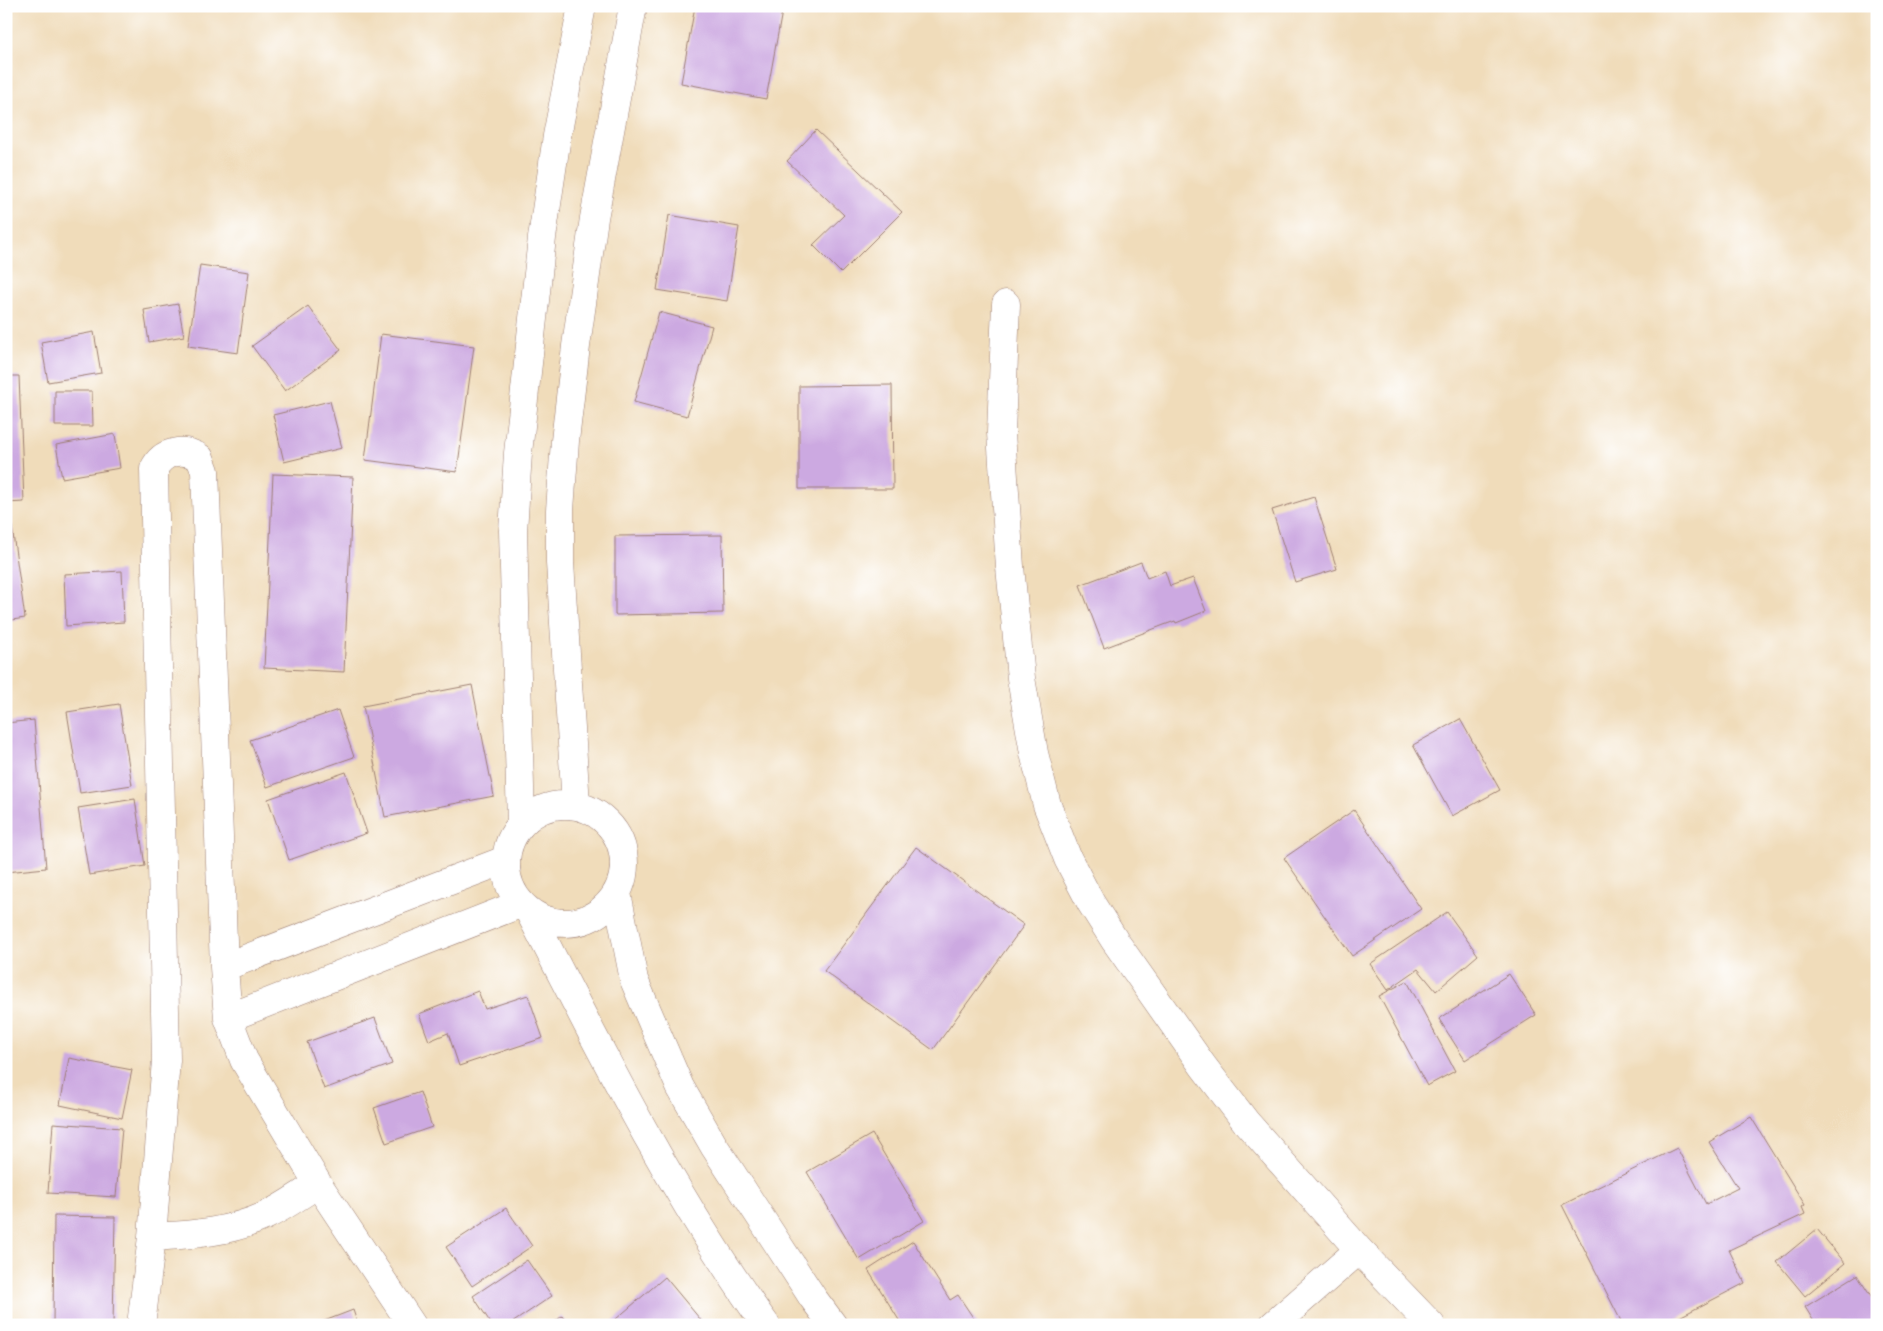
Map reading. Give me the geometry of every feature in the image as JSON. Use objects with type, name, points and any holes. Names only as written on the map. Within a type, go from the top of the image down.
[{"type":"street","points":[[521,823],[513,531],[518,453],[542,238],[557,136],[582,6]]},
{"type":"street","points":[[576,804],[560,563],[560,510],[565,441],[576,346],[594,218],[633,6]]},
{"type":"street","points":[[1006,304],[1001,433],[1010,566],[1021,678],[1034,753],[1047,806],[1068,859],[1091,903],[1192,1050],[1246,1122],[1359,1250],[1431,1325]]},
{"type":"street","points":[[141,1325],[152,1237],[166,1060],[154,469],[158,461],[164,456],[174,452],[186,451],[194,454],[203,463],[205,471],[224,967],[228,1018],[244,1060],[318,1184],[412,1325]]},
{"type":"street","points":[[525,908],[543,919],[560,922],[575,922],[588,918],[603,909],[617,893],[622,882],[626,863],[623,847],[617,833],[608,821],[594,810],[576,804],[557,807],[521,823],[510,840],[505,860],[507,880],[525,908],[632,1110],[684,1199],[766,1325]]},
{"type":"street","points":[[224,967],[505,860]]},
{"type":"street","points":[[617,893],[634,980],[680,1087],[719,1154],[813,1298],[833,1325]]},
{"type":"street","points":[[228,1018],[525,908]]},
{"type":"street","points":[[152,1237],[210,1232],[251,1221],[280,1208],[318,1184]]},
{"type":"street","points":[[1273,1325],[1359,1250]]},
{"type":"building","points":[[695,6],[783,6],[766,99],[681,83]]},
{"type":"building","points":[[816,130],[902,212],[841,273],[813,245],[844,215],[787,161]]},
{"type":"building","points":[[669,215],[739,227],[727,301],[657,290]]},
{"type":"building","points":[[200,265],[249,272],[238,353],[188,346]]},
{"type":"building","points":[[178,304],[184,336],[149,342],[144,310]]},
{"type":"building","points":[[308,306],[341,350],[285,391],[252,346]]},
{"type":"building","points":[[659,312],[712,326],[687,416],[634,402]]},
{"type":"building","points":[[94,332],[101,373],[48,382],[41,342]]},
{"type":"building","points":[[381,334],[474,346],[457,472],[365,460]]},
{"type":"building","points":[[6,376],[19,376],[24,502],[6,503]]},
{"type":"building","points":[[892,385],[893,489],[799,489],[799,386]]},
{"type":"building","points":[[55,391],[92,391],[93,426],[55,426]]},
{"type":"building","points":[[330,401],[342,448],[284,462],[273,415]]},
{"type":"building","points":[[115,434],[120,468],[62,478],[56,445]]},
{"type":"building","points":[[273,474],[353,477],[344,672],[264,668]]},
{"type":"building","points":[[1314,497],[1337,569],[1295,582],[1272,510]]},
{"type":"building","points":[[10,513],[25,618],[6,621],[6,514]]},
{"type":"building","points":[[722,535],[723,613],[615,615],[615,536]]},
{"type":"building","points":[[1141,562],[1147,578],[1165,571],[1170,586],[1193,578],[1206,611],[1104,648],[1080,585]]},
{"type":"building","points":[[122,571],[124,622],[66,626],[64,574]]},
{"type":"building","points":[[472,685],[494,796],[385,817],[363,706]]},
{"type":"building","points":[[119,704],[132,785],[80,793],[67,712]]},
{"type":"building","points":[[338,710],[354,757],[267,787],[250,740]]},
{"type":"building","points":[[1460,719],[1500,790],[1452,816],[1413,745]]},
{"type":"building","points":[[34,720],[46,868],[6,872],[6,723]]},
{"type":"building","points":[[346,772],[367,833],[289,860],[268,799]]},
{"type":"building","points":[[135,799],[145,866],[89,875],[78,808]]},
{"type":"building","points":[[1354,810],[1421,909],[1352,956],[1284,858]]},
{"type":"building","points":[[916,847],[1024,925],[933,1050],[824,971]]},
{"type":"building","points":[[1447,912],[1478,955],[1436,991],[1418,969],[1388,990],[1370,964]]},
{"type":"building","points":[[1509,974],[1536,1015],[1465,1060],[1439,1019]]},
{"type":"building","points":[[1407,981],[1455,1071],[1427,1086],[1379,996]]},
{"type":"building","points":[[478,991],[485,1009],[528,995],[543,1038],[459,1066],[448,1033],[429,1041],[419,1014]]},
{"type":"building","points":[[375,1018],[392,1064],[324,1089],[307,1042]]},
{"type":"building","points":[[69,1058],[132,1070],[122,1118],[60,1105]]},
{"type":"building","points":[[420,1092],[432,1127],[386,1143],[374,1108]]},
{"type":"building","points":[[1751,1117],[1805,1205],[1802,1207],[1805,1214],[1729,1250],[1745,1283],[1664,1325],[1623,1325],[1562,1205],[1677,1148],[1706,1204],[1738,1188],[1709,1142]]},
{"type":"building","points":[[53,1123],[122,1128],[116,1197],[48,1193]]},
{"type":"building","points":[[872,1134],[924,1221],[859,1260],[807,1172]]},
{"type":"building","points":[[506,1208],[532,1246],[472,1286],[446,1247]]},
{"type":"building","points":[[54,1216],[115,1217],[113,1325],[53,1325]]},
{"type":"building","points":[[1817,1229],[1845,1263],[1805,1296],[1777,1262]]},
{"type":"building","points":[[913,1241],[950,1300],[958,1295],[978,1325],[902,1325],[868,1270]]},
{"type":"building","points":[[527,1260],[552,1296],[509,1325],[492,1325],[473,1296]]},
{"type":"building","points":[[1857,1275],[1877,1306],[1877,1325],[1816,1325],[1805,1307]]},
{"type":"building","points":[[665,1277],[705,1325],[609,1325]]},
{"type":"building","points":[[353,1310],[358,1325],[314,1325]]},
{"type":"building","points":[[562,1316],[568,1325],[551,1325]]}]
